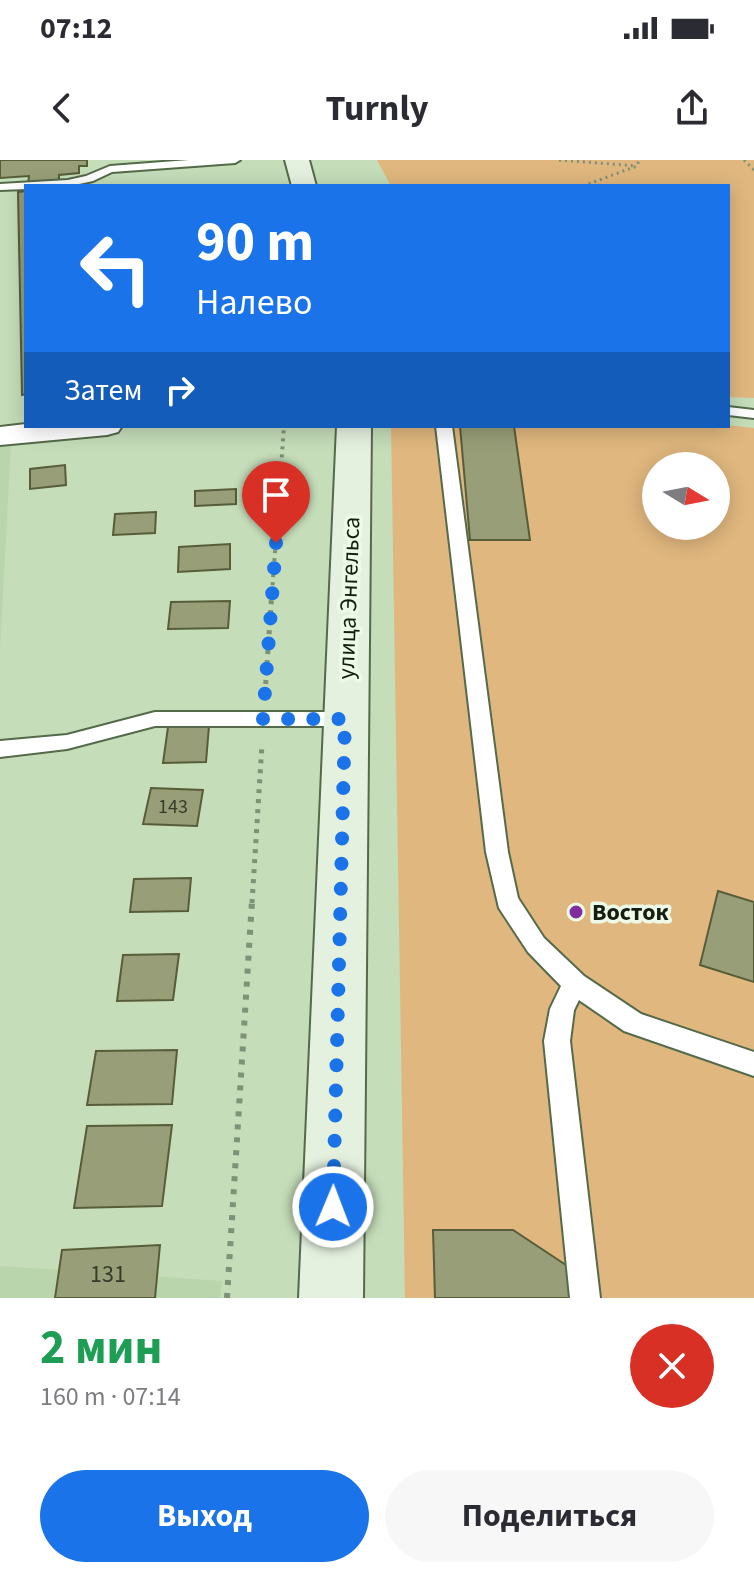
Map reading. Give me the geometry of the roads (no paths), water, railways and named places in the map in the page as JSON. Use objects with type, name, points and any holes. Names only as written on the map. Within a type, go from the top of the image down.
[{"type":"main road","points":[[297,160],[303,184]]},
{"type":"main road","name":"улица Энгельса","points":[[331,1298],[354,428]]},
{"type":"street","points":[[0,436],[86,428]]},
{"type":"lane","points":[[54,184],[90,182],[110,169],[235,160]]},
{"type":"lane","points":[[0,187],[24,186]]},
{"type":"lane","points":[[730,411],[754,414]]},
{"type":"lane","points":[[444,428],[497,852],[507,901],[536,945],[575,984],[633,1023],[754,1064]]},
{"type":"lane","points":[[0,749],[67,742],[155,719],[345,719]]},
{"type":"lane","points":[[575,984],[562,1009],[557,1041],[585,1298]]},
{"type":"place","name":"Восток","points":[[576,912]]}]
